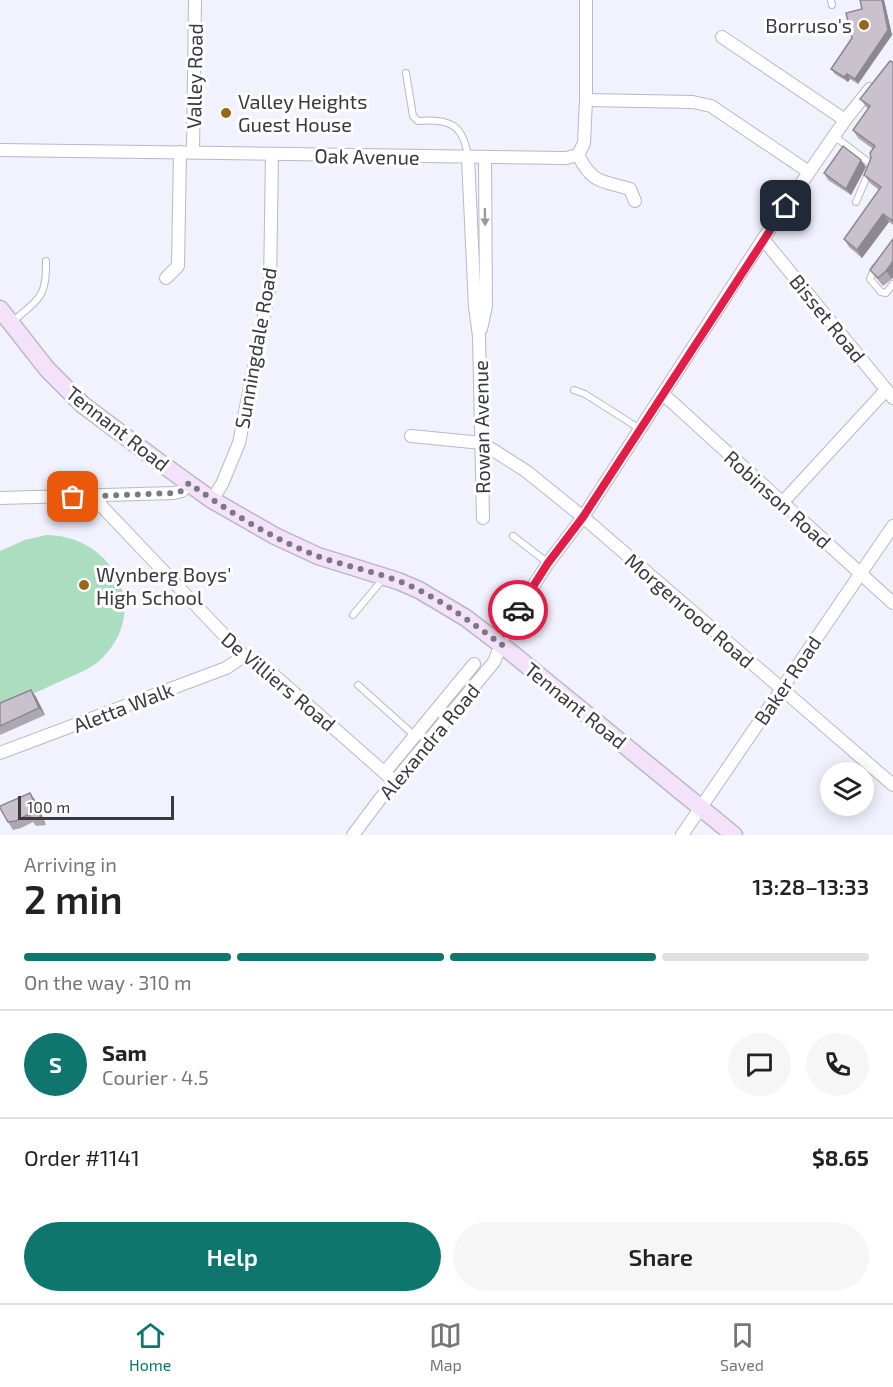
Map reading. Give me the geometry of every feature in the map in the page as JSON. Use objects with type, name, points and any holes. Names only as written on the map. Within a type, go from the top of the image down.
[{"type":"main road","name":"Tennant Road","points":[[0,309],[47,369],[83,405],[212,500],[302,550],[419,590],[466,618],[734,835]]},
{"type":"street","name":"Valley Road","points":[[193,153],[195,0]]},
{"type":"street","points":[[586,0],[584,143],[578,155],[589,175],[630,189],[635,201]]},
{"type":"street","points":[[722,37],[845,120]]},
{"type":"street","name":"Alexandra Road","points":[[353,835],[494,662],[502,645],[506,628],[548,563],[583,517],[763,239],[845,120],[878,78]]},
{"type":"street","points":[[586,100],[693,102],[711,106],[809,172]]},
{"type":"street","name":"Oak Avenue","points":[[0,150],[468,158],[566,158],[578,155]]},
{"type":"street","points":[[166,278],[178,266],[180,152]]},
{"type":"street","name":"Sunningdale Road","points":[[212,500],[222,484],[239,443],[270,285],[272,155]]},
{"type":"street","name":"Rowan Avenue","points":[[468,158],[475,307],[479,336],[483,518]]},
{"type":"street","name":"Rowan Avenue","points":[[479,336],[486,306],[485,158]]},
{"type":"street","name":"Bisset Road","points":[[763,239],[890,394]]},
{"type":"street","name":"Robinson Road","points":[[663,394],[893,603]]},
{"type":"street","points":[[783,503],[890,394]]},
{"type":"street","points":[[411,436],[482,443]]},
{"type":"street","name":"Morgenrood Road","points":[[482,443],[526,471],[583,517],[893,785]]},
{"type":"street","points":[[0,498],[174,493],[182,491],[189,483]]},
{"type":"street","name":"De Villiers Road","points":[[93,497],[244,656],[267,669],[395,782]]},
{"type":"street","name":"Baker Road","points":[[682,835],[893,526]]},
{"type":"street","name":"Aletta Walk","points":[[0,753],[226,668],[244,656]]},
{"type":"street","points":[[385,772],[474,664]]},
{"type":"street","points":[[452,691],[464,700]]},
{"type":"street","points":[[415,736],[427,746]]},
{"type":"street","points":[[404,749],[415,759]]},
{"type":"lane","points":[[406,73],[413,116],[418,121],[432,120],[453,124],[462,133],[468,158]]},
{"type":"lane","points":[[834,136],[872,165],[856,202]]},
{"type":"lane","points":[[881,260],[870,275],[870,279],[883,293],[886,293],[893,284]]},
{"type":"lane","points":[[10,323],[41,296],[46,281],[46,261]]},
{"type":"lane","points":[[574,390],[585,394],[640,429]]},
{"type":"lane","points":[[513,536],[548,563]]},
{"type":"lane","points":[[353,615],[386,577]]},
{"type":"lane","points":[[358,686],[415,736]]},
{"type":"green space","points":[[46,535],[70,538],[91,548],[107,562],[119,580],[124,600],[123,621],[115,642],[94,665],[0,709],[0,551],[25,540]]},
{"type":"building","points":[[860,0],[882,0],[888,30],[855,79],[847,74],[844,77],[831,69],[852,38],[846,13],[862,9]]},
{"type":"building","points":[[890,61],[893,62],[893,221],[883,214],[857,250],[844,239],[881,187],[864,175],[871,158],[870,153],[875,146],[853,130],[870,106],[860,99]]},
{"type":"building","points":[[843,146],[861,160],[846,189],[824,173]]},
{"type":"building","points":[[893,239],[893,261],[878,278],[870,270]]},
{"type":"building","points":[[31,690],[39,708],[0,726],[0,703]]},
{"type":"building","points":[[30,793],[41,817],[31,819],[29,814],[16,821],[8,822],[0,806]]},
{"type":"way so far","points":[[73,497],[178,493],[189,483],[247,521],[302,550],[398,580],[419,590],[466,618],[502,645],[506,628],[518,610]]},
{"type":"place","name":"Borruso's","points":[[864,25]]},
{"type":"place","name":"Valley Heights Guest House","points":[[226,113]]},
{"type":"place","name":"Wynberg Boys' High School","points":[[84,585]]},
{"type":"route","points":[[518,610],[548,563],[583,517],[786,206]]}]
